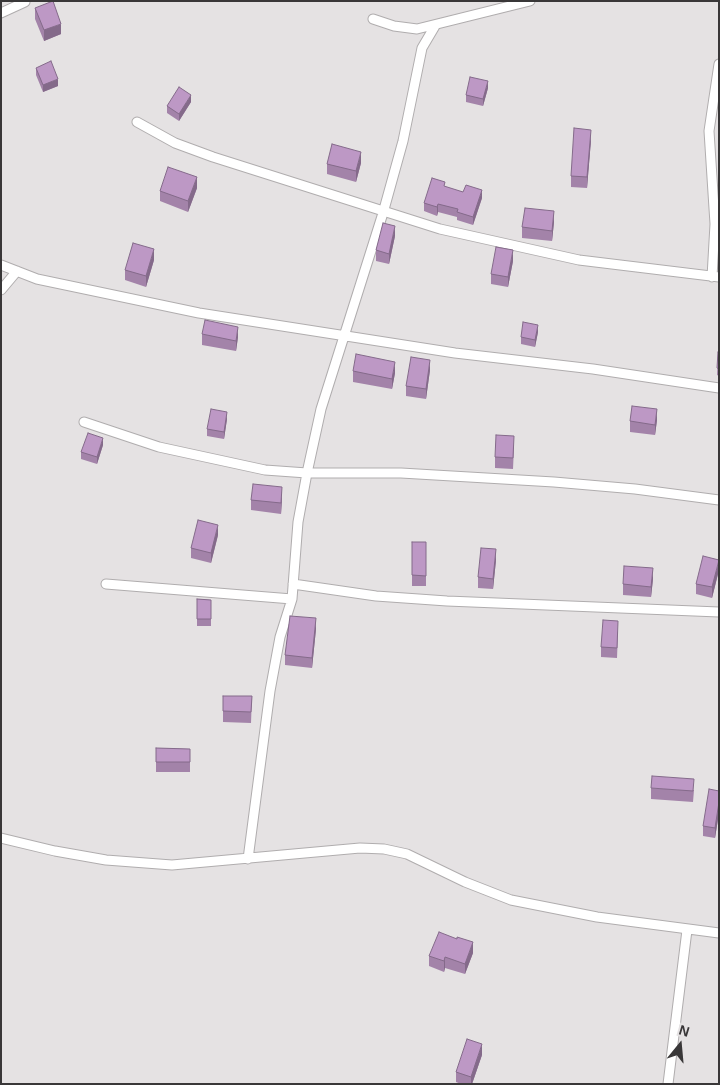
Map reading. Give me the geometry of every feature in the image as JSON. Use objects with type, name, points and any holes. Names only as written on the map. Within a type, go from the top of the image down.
[{"type":"street","points":[[373,19],[394,26],[417,29],[530,1]]},
{"type":"street","points":[[1,14],[25,2]]},
{"type":"street","points":[[248,859],[270,691],[280,637],[292,598],[298,522],[306,474],[321,409],[383,213],[403,141],[422,48],[434,26]]},
{"type":"street","points":[[417,29],[422,48]]},
{"type":"street","points":[[137,122],[175,143],[213,157],[383,213],[440,229],[551,255],[715,277],[714,155],[711,108],[719,64]]},
{"type":"street","points":[[1,265],[37,278],[105,295],[199,313],[344,334],[456,353],[593,369],[719,388]]},
{"type":"street","points":[[1,290],[17,271]]},
{"type":"street","points":[[84,422],[159,447],[265,470],[306,474],[401,474],[554,482],[635,489],[719,500]]},
{"type":"street","points":[[106,584],[292,598]]},
{"type":"street","points":[[293,584],[358,594],[446,601],[719,612]]},
{"type":"street","points":[[1,838],[55,851],[138,863],[172,865],[360,848],[384,849],[408,854],[464,882],[511,900],[598,917],[687,930],[719,932]]},
{"type":"street","points":[[668,1084],[687,930]]},
{"type":"building","points":[[53,1],[61,24],[44,30],[35,8]]},
{"type":"building","points":[[51,61],[58,79],[43,85],[36,68]]},
{"type":"building","points":[[470,77],[488,81],[483,99],[466,95]]},
{"type":"building","points":[[179,87],[191,95],[179,114],[167,106]]},
{"type":"building","points":[[574,128],[591,130],[587,177],[571,176]]},
{"type":"building","points":[[332,144],[361,152],[356,171],[327,164]]},
{"type":"building","points":[[168,167],[197,177],[188,201],[160,191]]},
{"type":"building","points":[[432,178],[445,182],[444,186],[463,192],[466,185],[482,190],[473,217],[457,212],[458,209],[438,204],[437,207],[424,203]]},
{"type":"building","points":[[525,208],[554,211],[552,231],[522,227]]},
{"type":"building","points":[[383,223],[395,226],[389,254],[376,250]]},
{"type":"building","points":[[133,243],[154,249],[146,276],[125,270]]},
{"type":"building","points":[[496,247],[513,250],[508,277],[491,274]]},
{"type":"building","points":[[205,320],[238,327],[236,341],[202,334]]},
{"type":"building","points":[[523,322],[538,325],[535,340],[521,337]]},
{"type":"building","points":[[719,352],[719,369],[717,368]]},
{"type":"building","points":[[356,354],[395,362],[392,379],[353,371]]},
{"type":"building","points":[[411,357],[430,360],[426,389],[406,386]]},
{"type":"building","points":[[632,406],[657,409],[655,425],[630,421]]},
{"type":"building","points":[[211,409],[227,412],[224,432],[207,429]]},
{"type":"building","points":[[88,433],[103,438],[97,457],[81,452]]},
{"type":"building","points":[[496,435],[514,436],[513,458],[495,457]]},
{"type":"building","points":[[253,484],[282,487],[281,503],[251,500]]},
{"type":"building","points":[[198,520],[218,525],[211,553],[191,548]]},
{"type":"building","points":[[412,542],[426,542],[426,576],[412,575]]},
{"type":"building","points":[[481,548],[496,549],[493,579],[478,577]]},
{"type":"building","points":[[703,556],[719,560],[712,587],[696,584]]},
{"type":"building","points":[[624,566],[653,568],[651,587],[623,584]]},
{"type":"building","points":[[197,599],[211,600],[211,619],[197,619]]},
{"type":"building","points":[[290,616],[316,618],[312,658],[285,655]]},
{"type":"building","points":[[603,620],[618,621],[617,648],[601,647]]},
{"type":"building","points":[[223,696],[252,696],[251,712],[223,711]]},
{"type":"building","points":[[156,748],[190,749],[190,762],[156,762]]},
{"type":"building","points":[[652,776],[694,779],[693,791],[651,788]]},
{"type":"building","points":[[709,789],[719,791],[715,828],[703,826]]},
{"type":"building","points":[[439,932],[457,939],[457,937],[473,942],[465,964],[445,957],[444,961],[429,956]]},
{"type":"building","points":[[467,1039],[482,1044],[471,1077],[456,1072]]}]
